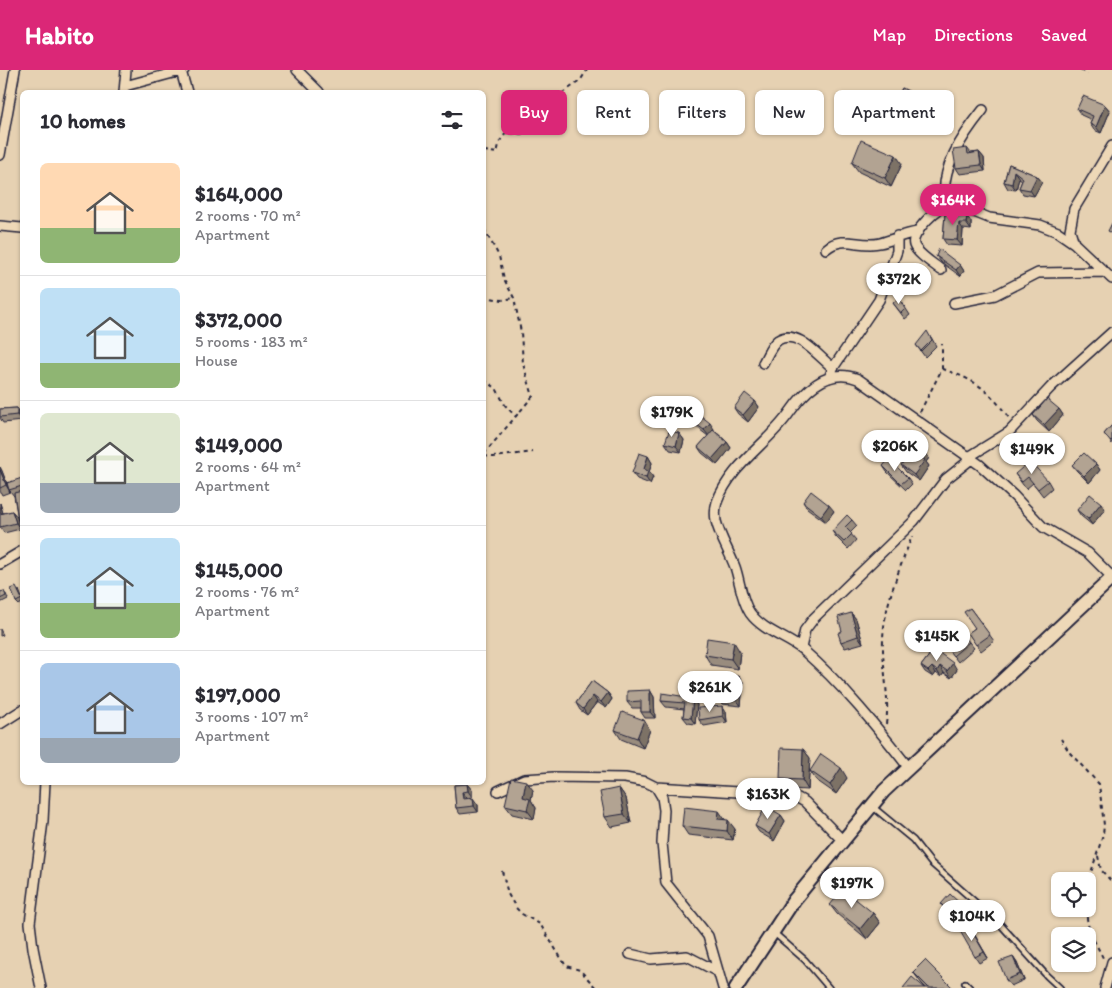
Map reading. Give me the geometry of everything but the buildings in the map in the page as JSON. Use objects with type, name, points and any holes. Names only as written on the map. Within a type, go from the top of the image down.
[{"type":"main road","points":[[736,988],[794,900],[872,805],[908,768],[1112,578]]},
{"type":"street","points":[[0,155],[15,70]]},
{"type":"street","points":[[126,70],[124,89],[183,70],[187,90]]},
{"type":"street","points":[[297,70],[312,90]]},
{"type":"street","points":[[946,204],[944,187],[947,172],[970,126],[984,110]]},
{"type":"street","points":[[1074,243],[1070,230],[1074,209],[1112,146]]},
{"type":"street","points":[[941,270],[914,245],[918,232],[936,210],[946,204],[955,203],[990,218],[1040,226],[1058,232],[1074,243],[1112,279]]},
{"type":"street","points":[[0,226],[20,228]]},
{"type":"street","points":[[826,249],[840,241],[880,243],[897,236],[918,232]]},
{"type":"street","points":[[829,378],[833,368],[880,300],[897,250],[897,236]]},
{"type":"street","points":[[954,303],[995,295],[1038,273],[1103,272]]},
{"type":"street","points":[[801,648],[805,630],[814,618],[914,521],[946,478],[1014,426],[1051,387],[1112,332]]},
{"type":"street","points":[[762,363],[773,345],[778,340],[786,337],[798,339],[805,343],[833,368]]},
{"type":"street","points":[[908,768],[840,684],[801,648],[772,631],[750,613],[734,565],[718,531],[716,511],[720,497],[737,470],[783,422],[801,395],[812,385],[841,374],[858,379],[993,477],[1050,534],[1088,553],[1112,578]]},
{"type":"street","points":[[0,564],[20,552]]},
{"type":"street","points":[[0,724],[20,711]]},
{"type":"street","points":[[498,791],[524,779],[625,778],[646,782],[656,787],[738,792],[780,792],[805,802],[842,840]]},
{"type":"street","points":[[41,988],[32,948],[30,923],[43,821],[45,785]]},
{"type":"street","points":[[656,787],[662,797],[664,810],[662,843],[666,882],[708,936],[723,988]]},
{"type":"street","points":[[630,954],[651,959],[687,956],[718,972]]},
{"type":"street","points":[[1105,988],[1110,965]]},
{"type":"lane","points":[[872,805],[913,840],[930,863],[1000,924],[1060,988]]},
{"type":"lane","points":[[772,931],[806,960],[829,988]]},
{"type":"lane","points":[[964,983],[970,988]]},
{"type":"path","points":[[486,151],[497,153],[500,141],[506,134],[511,132],[523,134],[533,131],[553,109],[558,96],[580,81],[587,70]]},
{"type":"path","points":[[1081,70],[1088,74]]},
{"type":"path","points":[[486,233],[499,256],[504,279],[514,298],[522,332],[523,364],[533,396],[486,452]]},
{"type":"path","points":[[486,297],[498,300],[514,298]]},
{"type":"path","points":[[918,422],[921,410],[942,369],[942,344]]},
{"type":"path","points":[[942,369],[971,379],[986,390],[1014,426]]},
{"type":"path","points":[[486,381],[496,388],[505,404],[515,416]]},
{"type":"path","points":[[486,455],[493,457],[533,452]]},
{"type":"path","points":[[884,736],[888,704],[883,640],[884,625],[894,587],[915,531]]},
{"type":"path","points":[[1061,739],[1070,753],[1099,784],[1104,825],[1092,872]]},
{"type":"path","points":[[1098,854],[1101,870],[1112,882]]},
{"type":"path","points":[[502,871],[508,894],[516,908],[522,914],[540,924],[566,966],[580,970],[596,988]]},
{"type":"path","points":[[1086,917],[1090,931],[1110,965]]}]
